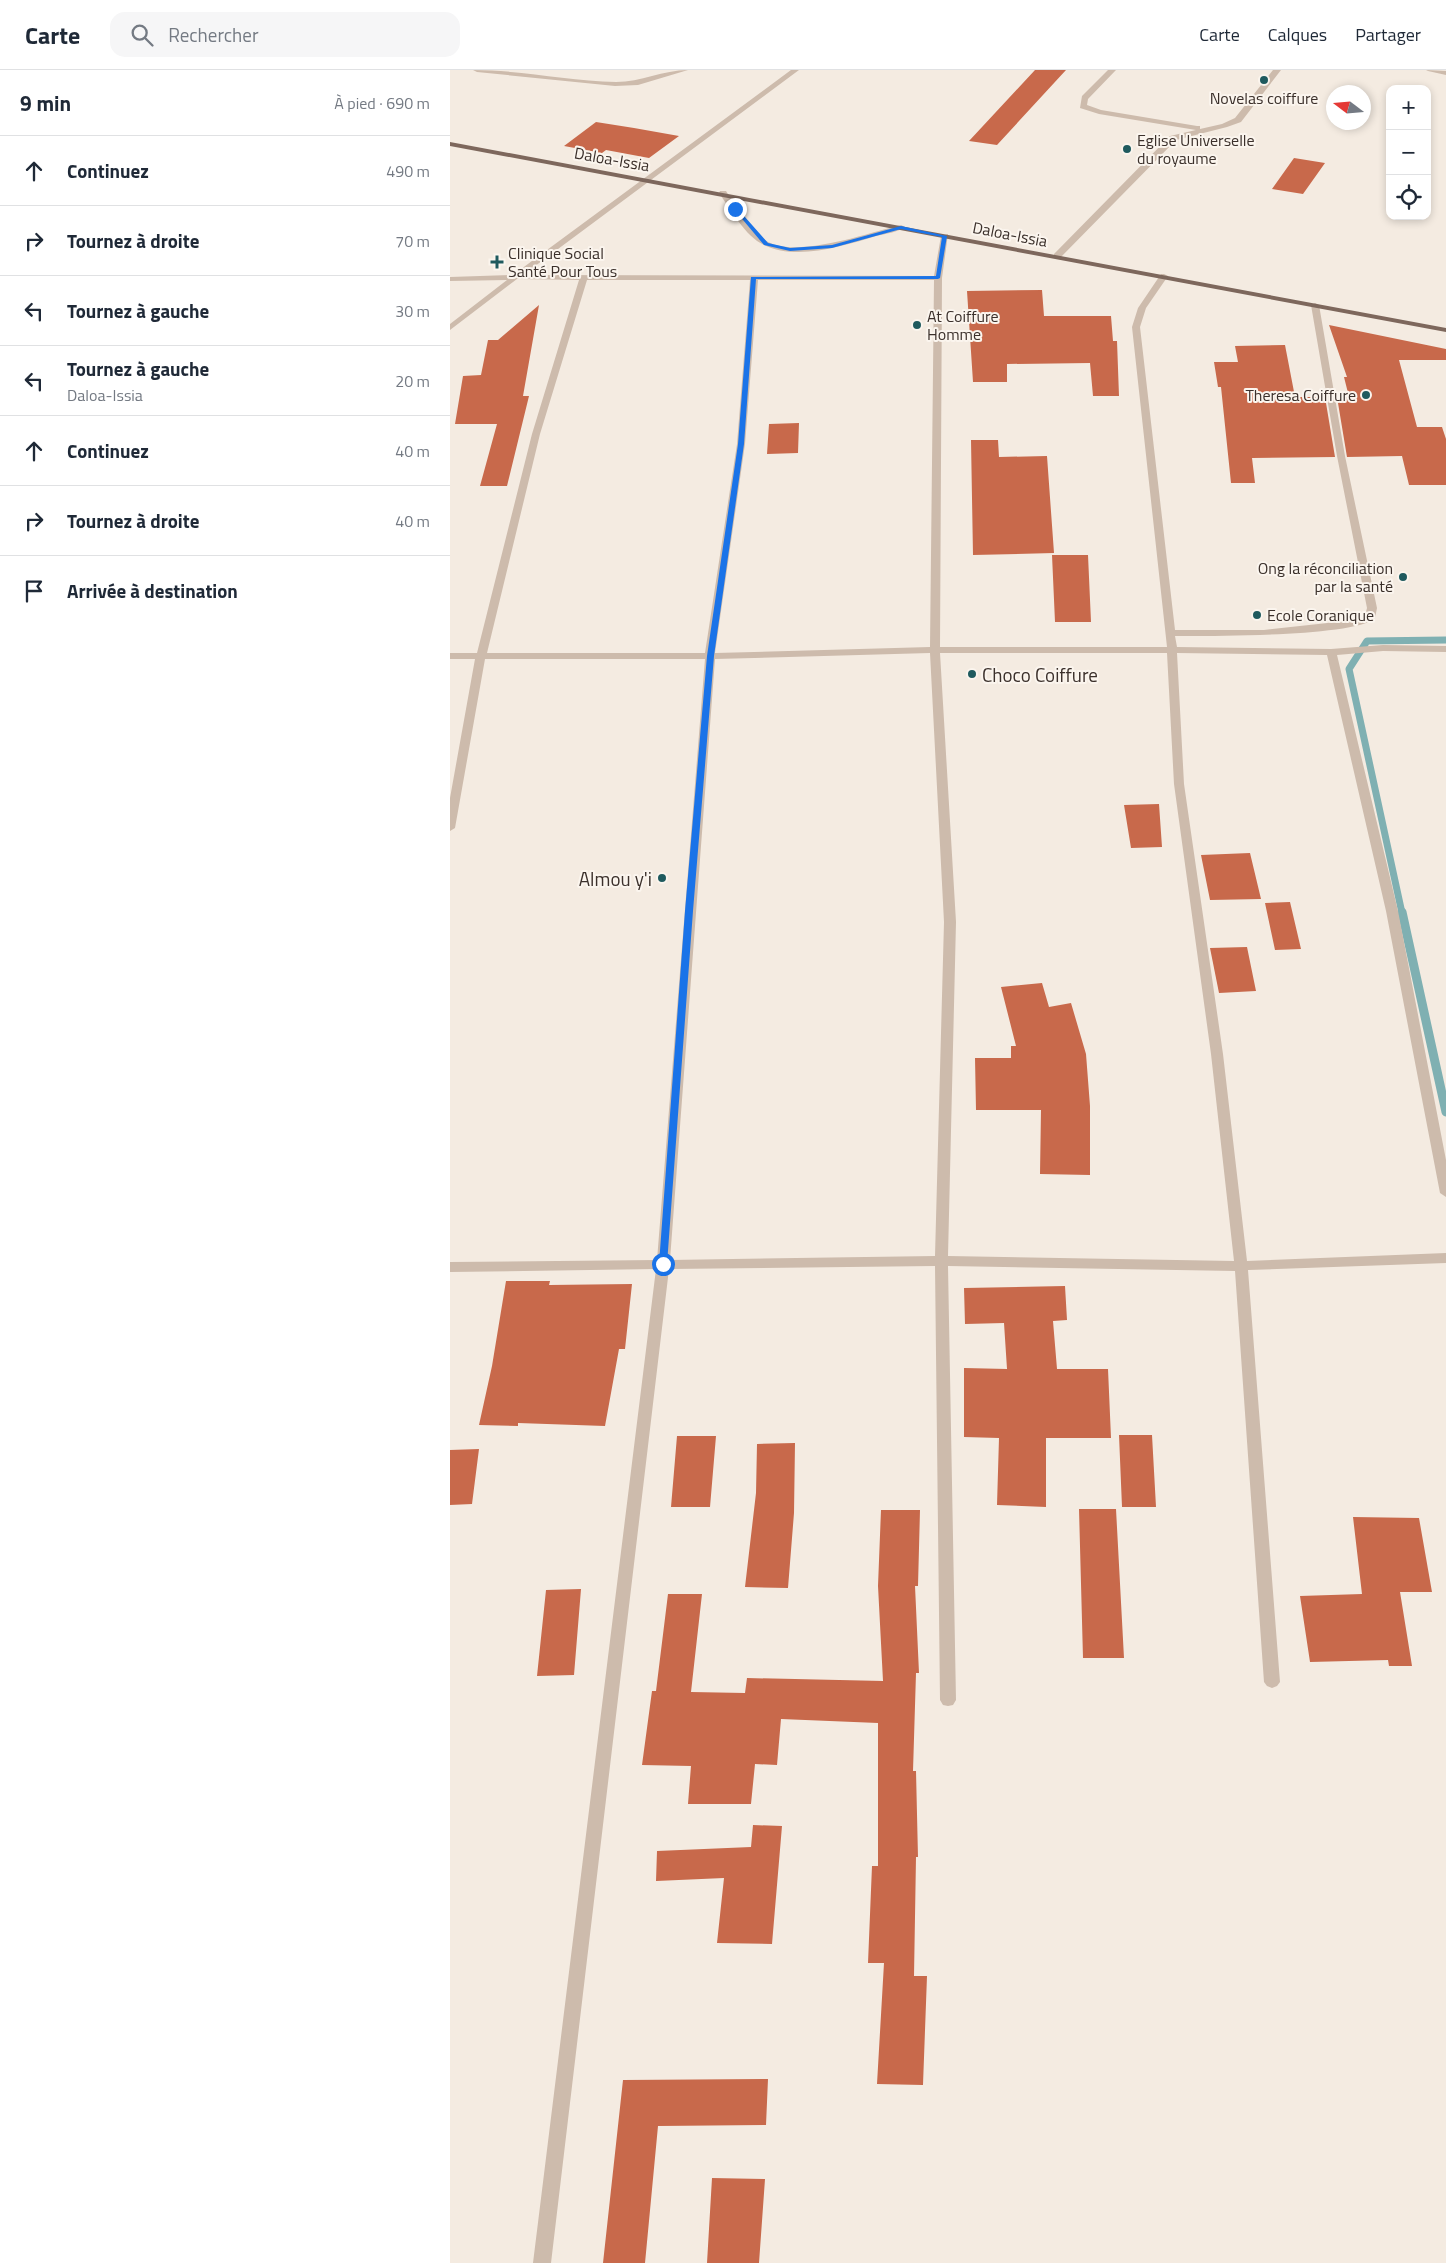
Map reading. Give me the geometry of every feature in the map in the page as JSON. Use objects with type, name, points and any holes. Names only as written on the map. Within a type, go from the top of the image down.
[{"type":"main road","name":"Daloa-Issia","points":[[450,144],[648,179],[1446,330]]},
{"type":"street","points":[[477,70],[615,84],[638,83],[684,70]]},
{"type":"street","points":[[450,328],[515,277],[795,70]]},
{"type":"street","points":[[1112,70],[1085,98],[1084,106],[1099,112],[1204,130]]},
{"type":"street","points":[[1057,256],[1173,138],[1238,120],[1277,70]]},
{"type":"street","points":[[1430,70],[1446,73]]},
{"type":"street","points":[[723,194],[766,244],[790,250],[832,246],[901,227]]},
{"type":"street","points":[[945,236],[938,278],[935,650],[950,922],[941,1261],[948,1700]]},
{"type":"street","points":[[1164,276],[1142,308],[1136,326],[1172,650],[1179,784],[1217,1054],[1241,1266],[1272,1682]]},
{"type":"street","points":[[450,279],[515,277],[938,278]]},
{"type":"street","points":[[542,2263],[663,1264],[710,656],[741,444],[754,277]]},
{"type":"street","points":[[450,828],[481,656],[536,434],[583,278]]},
{"type":"street","points":[[1170,633],[1264,633],[1357,623],[1370,618],[1372,608],[1341,456],[1315,305]]},
{"type":"street","points":[[450,656],[710,656],[935,650],[1331,652],[1378,648],[1446,649]]},
{"type":"street","points":[[1331,652],[1392,911],[1446,1193]]},
{"type":"street","points":[[450,1267],[941,1261],[1241,1266],[1446,1258]]},
{"type":"building","points":[[1035,70],[1066,70],[997,145],[969,141]]},
{"type":"building","points":[[596,122],[679,136],[649,158],[606,150],[602,153],[564,146]]},
{"type":"building","points":[[1294,158],[1325,163],[1303,194],[1272,189]]},
{"type":"building","points":[[1042,290],[1044,316],[1111,316],[1113,341],[1117,341],[1119,396],[1093,396],[1090,363],[1007,364],[1007,382],[973,382],[967,291]]},
{"type":"building","points":[[539,305],[523,396],[529,396],[507,486],[480,486],[497,424],[455,424],[463,376],[481,375],[488,340],[498,340]]},
{"type":"building","points":[[1329,325],[1446,349],[1446,360],[1399,360],[1417,427],[1442,427],[1446,439],[1446,485],[1409,485],[1402,456],[1347,457],[1337,397],[1349,397],[1344,377],[1347,377]]},
{"type":"building","points":[[1285,345],[1295,397],[1325,397],[1335,457],[1252,458],[1255,483],[1231,483],[1221,387],[1218,387],[1214,362],[1238,362],[1235,346]]},
{"type":"building","points":[[799,423],[798,453],[767,454],[769,424]]},
{"type":"building","points":[[971,440],[998,440],[999,457],[1047,456],[1054,553],[973,555]]},
{"type":"building","points":[[1052,555],[1088,555],[1091,622],[1055,622]]},
{"type":"building","points":[[1159,804],[1162,847],[1131,848],[1124,805]]},
{"type":"building","points":[[1250,853],[1261,899],[1210,900],[1201,855]]},
{"type":"building","points":[[1290,902],[1301,949],[1275,950],[1265,903]]},
{"type":"building","points":[[1247,947],[1256,991],[1219,993],[1210,948]]},
{"type":"building","points":[[1042,983],[1049,1007],[1071,1003],[1086,1054],[1090,1106],[1090,1175],[1040,1174],[1041,1110],[976,1110],[975,1058],[1011,1058],[1011,1046],[1016,1046],[1001,987]]},
{"type":"building","points":[[506,1281],[550,1281],[549,1285],[632,1284],[625,1349],[619,1349],[605,1426],[518,1423],[518,1426],[479,1425],[492,1366]]},
{"type":"building","points":[[1065,1286],[1067,1320],[1053,1321],[1057,1369],[1108,1369],[1111,1438],[1046,1438],[1046,1507],[997,1505],[999,1438],[964,1437],[964,1368],[1007,1369],[1004,1323],[965,1324],[964,1288]]},
{"type":"building","points":[[1119,1435],[1152,1435],[1156,1507],[1122,1507]]},
{"type":"building","points":[[677,1436],[716,1436],[710,1507],[671,1507]]},
{"type":"building","points":[[795,1443],[794,1513],[788,1588],[745,1587],[756,1493],[757,1444]]},
{"type":"building","points":[[479,1449],[472,1504],[450,1505],[450,1450]]},
{"type":"building","points":[[1079,1509],[1116,1509],[1124,1658],[1083,1658]]},
{"type":"building","points":[[881,1510],[920,1510],[918,1586],[915,1586],[919,1673],[916,1673],[913,1771],[916,1771],[918,1857],[916,1857],[914,1976],[927,1976],[923,2085],[877,2084],[884,1963],[868,1963],[872,1866],[878,1866],[878,1723],[781,1719],[777,1765],[755,1764],[751,1804],[688,1804],[691,1766],[642,1765],[652,1691],[656,1691],[668,1594],[702,1594],[691,1692],[745,1693],[747,1678],[883,1681],[878,1586]]},
{"type":"building","points":[[1353,1517],[1419,1518],[1432,1592],[1400,1592],[1412,1666],[1389,1666],[1388,1660],[1310,1662],[1300,1596],[1362,1594]]},
{"type":"building","points":[[581,1589],[574,1675],[537,1676],[546,1590]]},
{"type":"building","points":[[753,1825],[782,1826],[772,1944],[717,1943],[724,1878],[656,1881],[657,1851],[751,1847]]},
{"type":"building","points":[[768,2079],[766,2125],[658,2126],[645,2263],[603,2263],[623,2080]]},
{"type":"building","points":[[712,2178],[765,2179],[759,2263],[707,2263]]},
{"type":"waterway","points":[[1402,913],[1349,669],[1367,641],[1446,640]]},
{"type":"waterway","points":[[1402,912],[1446,1112]]},
{"type":"place","name":"Novelas coiffure","points":[[1264,80]]},
{"type":"place","name":"Eglise Universelle du royaume","points":[[1127,149]]},
{"type":"place","name":"Clinique Social Santé Pour Tous","points":[[497,262]]},
{"type":"place","name":"At Coiffure Homme","points":[[917,325]]},
{"type":"place","name":"Theresa Coiffure","points":[[1366,395]]},
{"type":"place","name":"Ong la réconciliation par la santé","points":[[1403,577]]},
{"type":"place","name":"Ecole Coranique","points":[[1257,615]]},
{"type":"place","name":"Choco Coiffure","points":[[972,674]]},
{"type":"place","name":"Almou y'i","points":[[662,878]]},
{"type":"route","points":[[663,1264],[710,656],[741,444],[754,277],[938,278],[945,236],[901,227],[832,246],[790,250],[766,244],[735,209]]}]
